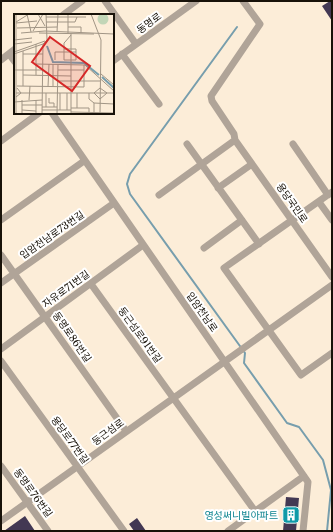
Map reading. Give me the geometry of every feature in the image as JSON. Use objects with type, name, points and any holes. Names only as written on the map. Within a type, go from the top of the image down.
[{"type":"street","points":[[63,14],[82,1]]},
{"type":"street","points":[[105,1],[136,44]]},
{"type":"street","name":"동명로","points":[[114,59],[196,1]]},
{"type":"street","name":"용당국민로","points":[[243,1],[260,24],[211,96],[215,107],[234,134],[236,140],[252,164],[332,277]]},
{"type":"street","points":[[1,60],[12,52]]},
{"type":"street","points":[[122,54],[159,104]]},
{"type":"street","points":[[1,141],[39,114]]},
{"type":"street","name":"입암천남로","points":[[53,114],[143,245],[226,360],[308,482],[303,531]]},
{"type":"street","points":[[159,195],[236,140]]},
{"type":"street","points":[[187,144],[259,244]]},
{"type":"street","points":[[293,144],[330,194],[224,268],[301,375],[332,353]]},
{"type":"street","points":[[1,220],[84,161]]},
{"type":"street","points":[[218,188],[252,164]]},
{"type":"street","points":[[319,202],[332,220]]},
{"type":"street","name":"입암천남로73번길","points":[[1,283],[114,203]]},
{"type":"street","points":[[204,248],[242,220]]},
{"type":"street","name":"자유로71번길","points":[[1,349],[143,245]]},
{"type":"street","name":"동명로86번길","points":[[1,255],[126,431]]},
{"type":"street","name":"둥근섬로91번길","points":[[91,284],[255,511]]},
{"type":"street","points":[[269,330],[332,285]]},
{"type":"street","name":"둥근섬로","points":[[1,521],[269,330]]},
{"type":"street","name":"용당로77번길","points":[[1,361],[124,531]]},
{"type":"street","name":"동명로76번길","points":[[1,466],[48,531]]},
{"type":"street","points":[[228,531],[304,476]]},
{"type":"building","points":[[332,1],[332,21],[322,6]]},
{"type":"building","name":"영성써니빌아파트","points":[[286,497],[299,498],[296,531],[283,531]]},
{"type":"building","points":[[25,516],[35,531],[4,531]]},
{"type":"building","points":[[137,518],[146,531],[134,531],[129,524]]},
{"type":"waterway","points":[[237,27],[130,174],[127,184],[130,194],[245,353],[244,363],[287,423],[299,427],[323,460],[331,490],[327,531]]},
{"type":"place","name":"영성써니빌아파트","points":[[291,515]]}]
